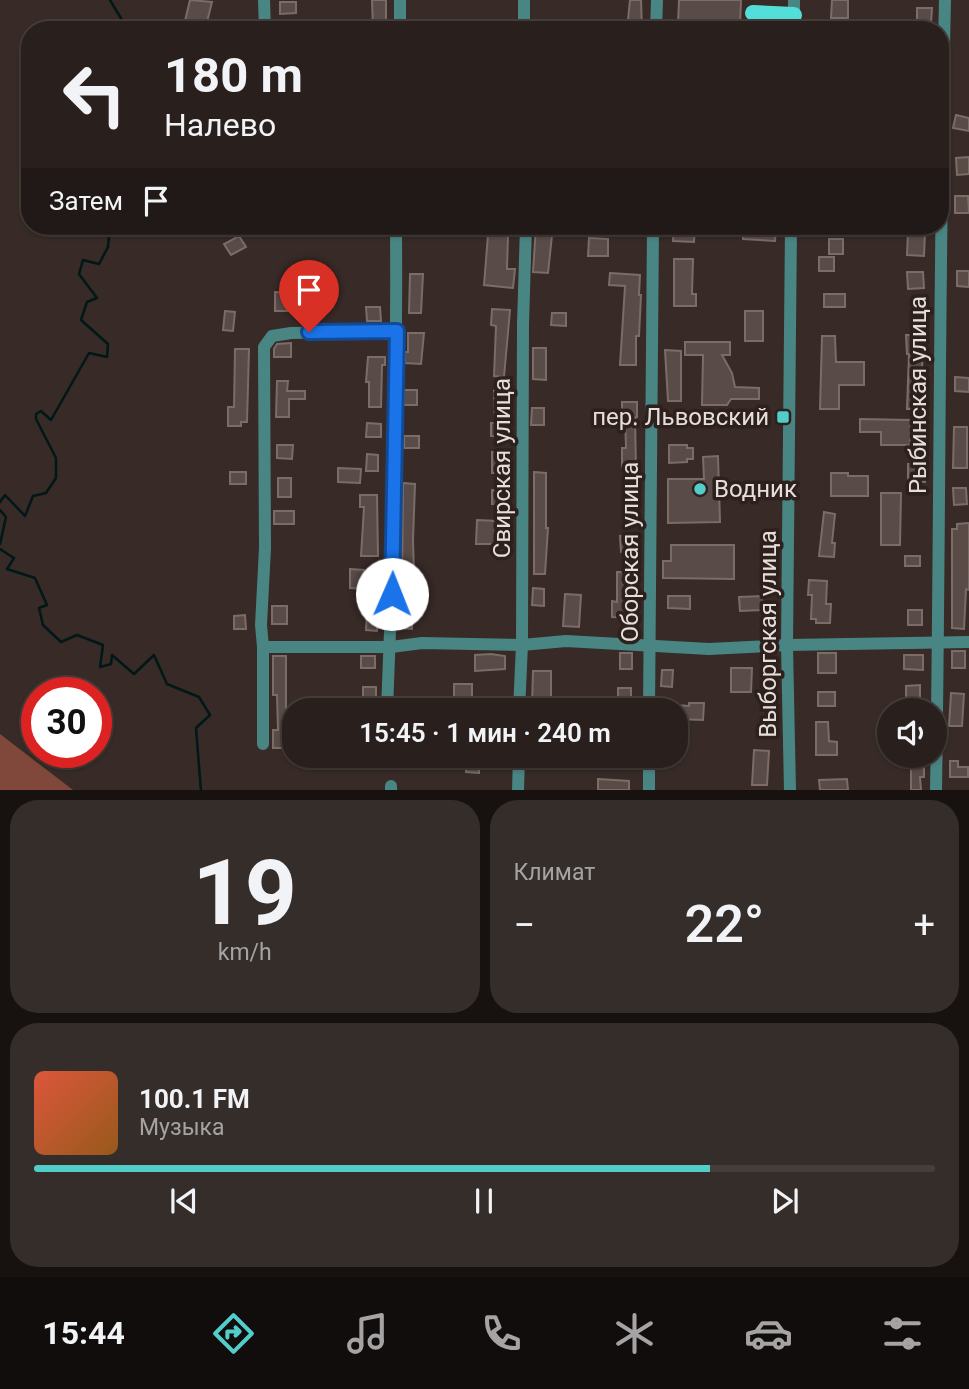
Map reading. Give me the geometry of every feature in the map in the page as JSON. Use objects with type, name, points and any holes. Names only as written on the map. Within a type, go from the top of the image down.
[{"type":"main road","points":[[753,13],[794,15]]},
{"type":"street","points":[[264,0],[265,21]]},
{"type":"street","points":[[400,0],[400,21]]},
{"type":"street","points":[[524,0],[524,21]]},
{"type":"street","points":[[656,21],[657,0]]},
{"type":"street","name":"Рыбинская улица","points":[[945,21],[946,0]]},
{"type":"street","points":[[388,698],[397,331],[396,235]]},
{"type":"street","name":"Свирская улица","points":[[520,698],[526,235]]},
{"type":"street","name":"Оборская улица","points":[[649,698],[653,235]]},
{"type":"street","name":"Выборгская улица","points":[[790,790],[787,645],[791,235]]},
{"type":"street","name":"Рыбинская улица","points":[[936,790],[938,509],[941,453],[940,235]]},
{"type":"street","points":[[263,744],[261,609],[265,514],[264,347],[272,336],[303,332],[397,331]]},
{"type":"street","points":[[263,647],[391,647],[422,643],[522,645],[566,641],[709,649],[969,642]]},
{"type":"street","points":[[518,790],[519,768]]},
{"type":"street","points":[[649,768],[649,790]]},
{"type":"shaded area","points":[[0,734],[21,750],[21,768],[44,768],[73,790],[0,790]]},
{"type":"building","points":[[190,0],[212,2],[207,21],[185,21]]},
{"type":"building","points":[[372,0],[386,0],[386,21],[373,21]]},
{"type":"building","points":[[630,0],[641,0],[642,21],[628,21]]},
{"type":"building","points":[[679,0],[741,0],[740,21],[678,21]]},
{"type":"building","points":[[832,0],[848,0],[848,18],[831,18]]},
{"type":"building","points":[[280,2],[296,2],[296,13],[280,14]]},
{"type":"building","points":[[917,8],[932,8],[931,21],[917,21]]},
{"type":"building","points":[[956,115],[969,118],[969,131],[953,128]]},
{"type":"building","points":[[969,157],[969,174],[957,175],[956,158]]},
{"type":"building","points":[[955,196],[968,196],[969,213],[955,213]]},
{"type":"building","points":[[488,235],[508,235],[507,269],[515,269],[513,288],[484,285]]},
{"type":"building","points":[[535,235],[552,235],[548,273],[533,272]]},
{"type":"building","points":[[673,235],[694,235],[694,242],[673,241]]},
{"type":"building","points":[[743,235],[775,235],[775,241],[743,239]]},
{"type":"building","points":[[908,235],[925,235],[924,256],[907,255]]},
{"type":"building","points":[[239,236],[246,247],[231,255],[224,244]]},
{"type":"building","points":[[589,238],[608,239],[608,256],[588,256]]},
{"type":"building","points":[[829,239],[843,239],[843,254],[829,254]]},
{"type":"building","points":[[819,257],[834,257],[834,271],[819,271]]},
{"type":"building","points":[[674,259],[693,259],[692,294],[696,294],[696,306],[674,306]]},
{"type":"building","points":[[957,271],[969,271],[969,287],[957,286]]},
{"type":"building","points":[[907,272],[923,272],[924,288],[908,289]]},
{"type":"building","points":[[610,273],[640,275],[636,365],[620,365],[625,286],[609,285]]},
{"type":"building","points":[[410,274],[423,274],[421,313],[409,313]]},
{"type":"building","points":[[275,292],[293,293],[293,311],[275,311]]},
{"type":"building","points":[[824,294],[845,294],[845,307],[824,307]]},
{"type":"building","points":[[366,307],[380,307],[381,321],[367,321]]},
{"type":"building","points":[[492,309],[510,310],[504,377],[494,376],[496,326],[491,325]]},
{"type":"building","points":[[225,311],[235,312],[233,331],[223,330]]},
{"type":"building","points":[[745,311],[763,311],[763,341],[745,341]]},
{"type":"building","points":[[552,313],[566,313],[566,326],[551,325]]},
{"type":"building","points":[[408,333],[424,333],[421,364],[405,363]]},
{"type":"building","points":[[906,335],[923,335],[921,409],[907,409],[909,354]]},
{"type":"building","points":[[822,336],[835,336],[836,362],[864,362],[864,385],[839,385],[839,409],[820,409]]},
{"type":"building","points":[[685,342],[730,342],[730,355],[722,355],[732,373],[735,387],[759,388],[759,399],[731,399],[727,405],[702,405],[703,355],[685,355]]},
{"type":"building","points":[[291,343],[291,357],[274,357],[277,344]]},
{"type":"building","points":[[533,348],[546,348],[546,380],[533,379]]},
{"type":"building","points":[[235,349],[249,349],[247,422],[241,422],[241,426],[228,426],[228,407],[234,407]]},
{"type":"building","points":[[665,350],[681,351],[681,401],[668,401]]},
{"type":"building","points":[[368,357],[385,357],[385,365],[382,365],[381,407],[369,407],[369,382],[366,382]]},
{"type":"building","points":[[955,377],[969,378],[969,392],[955,391]]},
{"type":"building","points":[[277,381],[288,381],[287,391],[305,391],[305,399],[289,399],[289,417],[276,417]]},
{"type":"building","points":[[404,390],[417,390],[417,405],[404,405]]},
{"type":"building","points":[[494,391],[506,391],[504,436],[491,436],[491,423],[495,423]]},
{"type":"building","points":[[622,402],[637,402],[636,467],[622,467],[622,448],[626,448]]},
{"type":"building","points":[[532,408],[544,408],[544,425],[531,425]]},
{"type":"building","points":[[860,419],[911,420],[910,445],[881,445],[881,432],[860,432]]},
{"type":"building","points":[[367,423],[381,424],[381,437],[366,437]]},
{"type":"building","points":[[954,427],[967,427],[967,468],[953,468]]},
{"type":"building","points":[[404,436],[419,436],[419,448],[404,448]]},
{"type":"building","points":[[277,445],[293,445],[292,459],[277,458]]},
{"type":"building","points":[[669,445],[687,445],[687,448],[693,448],[693,459],[669,463]]},
{"type":"building","points":[[492,452],[508,453],[508,473],[492,473]]},
{"type":"building","points":[[367,454],[378,455],[378,471],[366,471]]},
{"type":"building","points":[[718,456],[720,522],[668,523],[668,479],[704,479],[703,457]]},
{"type":"building","points":[[908,464],[925,464],[925,482],[908,481]]},
{"type":"building","points":[[338,468],[361,469],[360,483],[338,482]]},
{"type":"building","points":[[230,472],[246,472],[246,484],[230,484]]},
{"type":"building","points":[[534,472],[546,473],[548,528],[545,574],[534,574]]},
{"type":"building","points":[[831,473],[868,476],[868,496],[831,496]]},
{"type":"building","points":[[278,478],[291,478],[291,497],[278,497]]},
{"type":"building","points":[[403,483],[415,484],[413,541],[414,573],[418,573],[417,591],[402,591]]},
{"type":"building","points":[[953,488],[966,488],[967,504],[954,505]]},
{"type":"building","points":[[492,490],[508,491],[508,505],[492,504]]},
{"type":"building","points":[[881,493],[901,493],[900,545],[881,545]]},
{"type":"building","points":[[360,495],[377,495],[378,556],[361,556],[364,507],[360,507]]},
{"type":"building","points":[[274,511],[294,511],[294,524],[274,524]]},
{"type":"building","points":[[824,512],[835,514],[832,543],[835,543],[834,557],[819,556]]},
{"type":"building","points":[[477,520],[498,521],[498,544],[476,544]]},
{"type":"building","points":[[969,523],[969,590],[966,589],[964,629],[952,628],[952,529],[957,529],[957,524]]},
{"type":"building","points":[[633,535],[634,551],[621,552],[620,536]]},
{"type":"building","points":[[671,545],[734,545],[734,579],[663,578],[663,561],[671,561]]},
{"type":"building","points":[[905,556],[920,556],[920,566],[905,566]]},
{"type":"building","points":[[350,569],[364,570],[364,574],[369,574],[369,584],[365,584],[365,589],[350,588]]},
{"type":"building","points":[[617,572],[636,572],[633,618],[612,617],[612,601],[617,602]]},
{"type":"building","points":[[809,580],[827,581],[826,604],[831,604],[830,623],[816,623],[816,619],[811,619],[812,595],[808,595]]},
{"type":"building","points":[[533,588],[544,589],[544,606],[532,605]]},
{"type":"building","points":[[565,594],[581,595],[579,627],[563,626]]},
{"type":"building","points":[[668,596],[690,596],[690,609],[668,608]]},
{"type":"building","points":[[762,596],[763,610],[740,611],[739,597]]},
{"type":"building","points":[[272,606],[287,606],[287,624],[272,624]]},
{"type":"building","points":[[908,610],[922,610],[922,625],[908,625]]},
{"type":"building","points":[[367,612],[378,613],[377,631],[366,630]]},
{"type":"building","points":[[401,612],[412,612],[412,629],[401,628]]},
{"type":"building","points":[[245,615],[246,629],[234,629],[234,616]]},
{"type":"building","points":[[952,651],[965,651],[965,668],[952,668]]},
{"type":"building","points":[[620,653],[632,653],[632,669],[620,669]]},
{"type":"building","points":[[818,653],[836,653],[836,673],[818,673]]},
{"type":"building","points":[[475,655],[505,656],[505,669],[475,671]]},
{"type":"building","points":[[904,655],[923,655],[923,670],[904,669]]},
{"type":"building","points":[[273,656],[286,656],[286,698],[282,698],[282,748],[273,748],[273,730],[278,730],[277,695],[273,695]]},
{"type":"building","points":[[361,656],[375,656],[375,668],[361,668]]},
{"type":"building","points":[[731,668],[752,668],[751,692],[731,692]]},
{"type":"building","points":[[662,670],[673,670],[672,687],[661,686]]},
{"type":"building","points":[[533,671],[551,671],[551,698],[532,698]]},
{"type":"building","points":[[454,684],[472,684],[472,698],[454,698]]},
{"type":"building","points":[[920,685],[920,698],[906,698],[906,686]]},
{"type":"building","points":[[363,687],[376,687],[376,698],[363,698]]},
{"type":"building","points":[[618,688],[631,688],[631,698],[618,698]]},
{"type":"building","points":[[818,692],[835,692],[835,706],[818,706]]},
{"type":"building","points":[[951,693],[964,694],[962,726],[949,726]]},
{"type":"building","points":[[689,703],[704,703],[703,720],[688,719]]},
{"type":"building","points":[[816,722],[828,722],[829,741],[837,742],[837,755],[816,755]]},
{"type":"building","points":[[754,750],[769,751],[767,785],[752,785]]},
{"type":"building","points":[[950,761],[958,761],[958,767],[968,767],[968,777],[950,777]]},
{"type":"building","points":[[466,768],[479,768],[479,773],[466,772]]},
{"type":"building","points":[[911,768],[924,768],[924,777],[920,777],[921,790],[911,790]]},
{"type":"building","points":[[598,779],[629,781],[629,790],[598,790]]},
{"type":"building","points":[[847,779],[848,790],[820,790],[819,780]]},
{"type":"waterway","points":[[110,0],[122,21]]},
{"type":"waterway","points":[[0,502],[5,495],[25,516],[33,496],[46,493],[56,478],[56,458],[36,414],[41,411],[51,420],[89,353],[107,357],[108,344],[81,320],[87,302],[97,298],[79,274],[83,260],[99,264],[108,247],[109,235]]},
{"type":"waterway","points":[[0,510],[6,517],[0,544]]},
{"type":"waterway","points":[[0,549],[14,558],[7,569],[35,578],[47,605],[39,608],[43,625],[61,642],[77,635],[103,645],[100,667],[111,664],[112,655],[134,674],[154,655],[167,684],[199,697],[210,715],[196,728],[201,790]]},
{"type":"place","name":"пер. Львовский","points":[[783,417]]},
{"type":"place","name":"Водник","points":[[700,489]]},
{"type":"route","points":[[309,332],[397,331],[392,594]]}]
